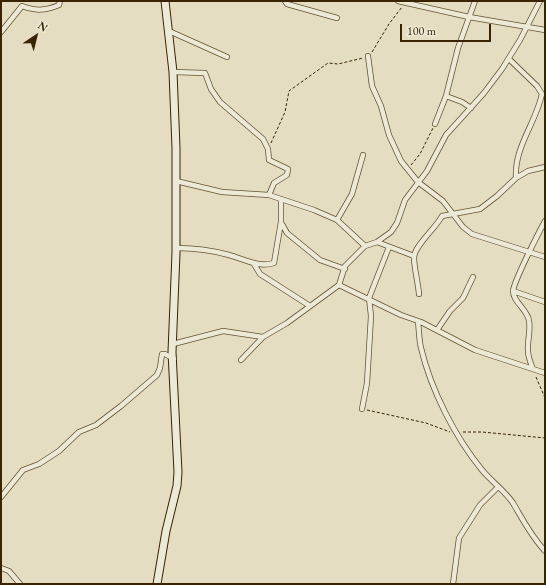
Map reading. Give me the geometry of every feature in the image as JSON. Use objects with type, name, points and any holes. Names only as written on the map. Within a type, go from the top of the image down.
[{"type":"street","points":[[1,32],[22,6],[31,10],[47,10],[59,4],[60,1]]},
{"type":"street","points":[[157,584],[165,538],[177,486],[173,344],[176,248],[176,181],[173,72],[166,1]]},
{"type":"street","points":[[285,1],[287,4],[337,18]]},
{"type":"street","points":[[398,1],[469,17],[545,30]]},
{"type":"street","points":[[435,124],[446,96],[458,48],[475,1]]},
{"type":"street","points":[[241,360],[263,337],[339,285],[345,266],[366,246],[377,242],[391,232],[397,223],[405,200],[427,171],[446,135],[471,108],[509,59],[540,1]]},
{"type":"street","points":[[169,30],[227,57]]},
{"type":"street","points":[[368,56],[372,86],[381,106],[389,135],[401,161],[418,182],[443,202],[472,234],[545,256]]},
{"type":"street","points":[[509,59],[537,86],[542,94],[521,146],[516,167],[516,178]]},
{"type":"street","points":[[173,72],[205,73],[211,89],[220,102],[263,139],[268,149],[269,160],[285,167],[288,171],[288,175],[274,183],[269,195]]},
{"type":"street","points":[[446,96],[462,102],[471,108]]},
{"type":"street","points":[[338,220],[352,194],[362,155]]},
{"type":"street","points":[[419,294],[414,256],[418,247],[437,226],[442,216],[480,209],[497,196],[516,178],[528,171],[545,167]]},
{"type":"street","points":[[176,181],[222,192],[269,195],[314,210],[338,220],[366,246]]},
{"type":"street","points":[[176,248],[197,248],[229,255],[254,264],[274,263],[281,222],[281,200]]},
{"type":"street","points":[[533,369],[528,352],[529,319],[525,310],[515,297],[513,291],[545,221]]},
{"type":"street","points":[[281,222],[287,234],[320,260],[345,269]]},
{"type":"street","points":[[377,242],[414,256]]},
{"type":"street","points":[[362,409],[367,383],[371,316],[369,298],[389,247]]},
{"type":"street","points":[[254,264],[260,274],[310,306]]},
{"type":"street","points":[[437,330],[450,312],[463,298],[473,277]]},
{"type":"street","points":[[339,285],[369,298],[401,315],[437,330],[475,350],[545,373]]},
{"type":"street","points":[[513,291],[545,302]]},
{"type":"street","points":[[418,321],[420,346],[427,372],[457,433],[482,470],[513,503],[530,534],[545,551]]},
{"type":"street","points":[[173,344],[223,332],[263,337]]},
{"type":"street","points":[[1,497],[23,470],[39,464],[58,451],[79,432],[93,427],[121,406],[157,375],[160,368],[162,354],[165,354],[174,360]]},
{"type":"street","points":[[453,584],[459,538],[480,505],[498,486]]},
{"type":"street","points":[[1,568],[9,571],[20,584]]},
{"type":"path","points":[[268,149],[285,112],[289,91],[328,64],[338,64],[368,56],[375,50],[389,24],[405,3]]},
{"type":"path","points":[[408,170],[420,154],[435,124]]},
{"type":"path","points":[[533,369],[545,398]]},
{"type":"path","points":[[362,409],[373,413],[426,423],[457,433],[482,432],[545,438]]}]
